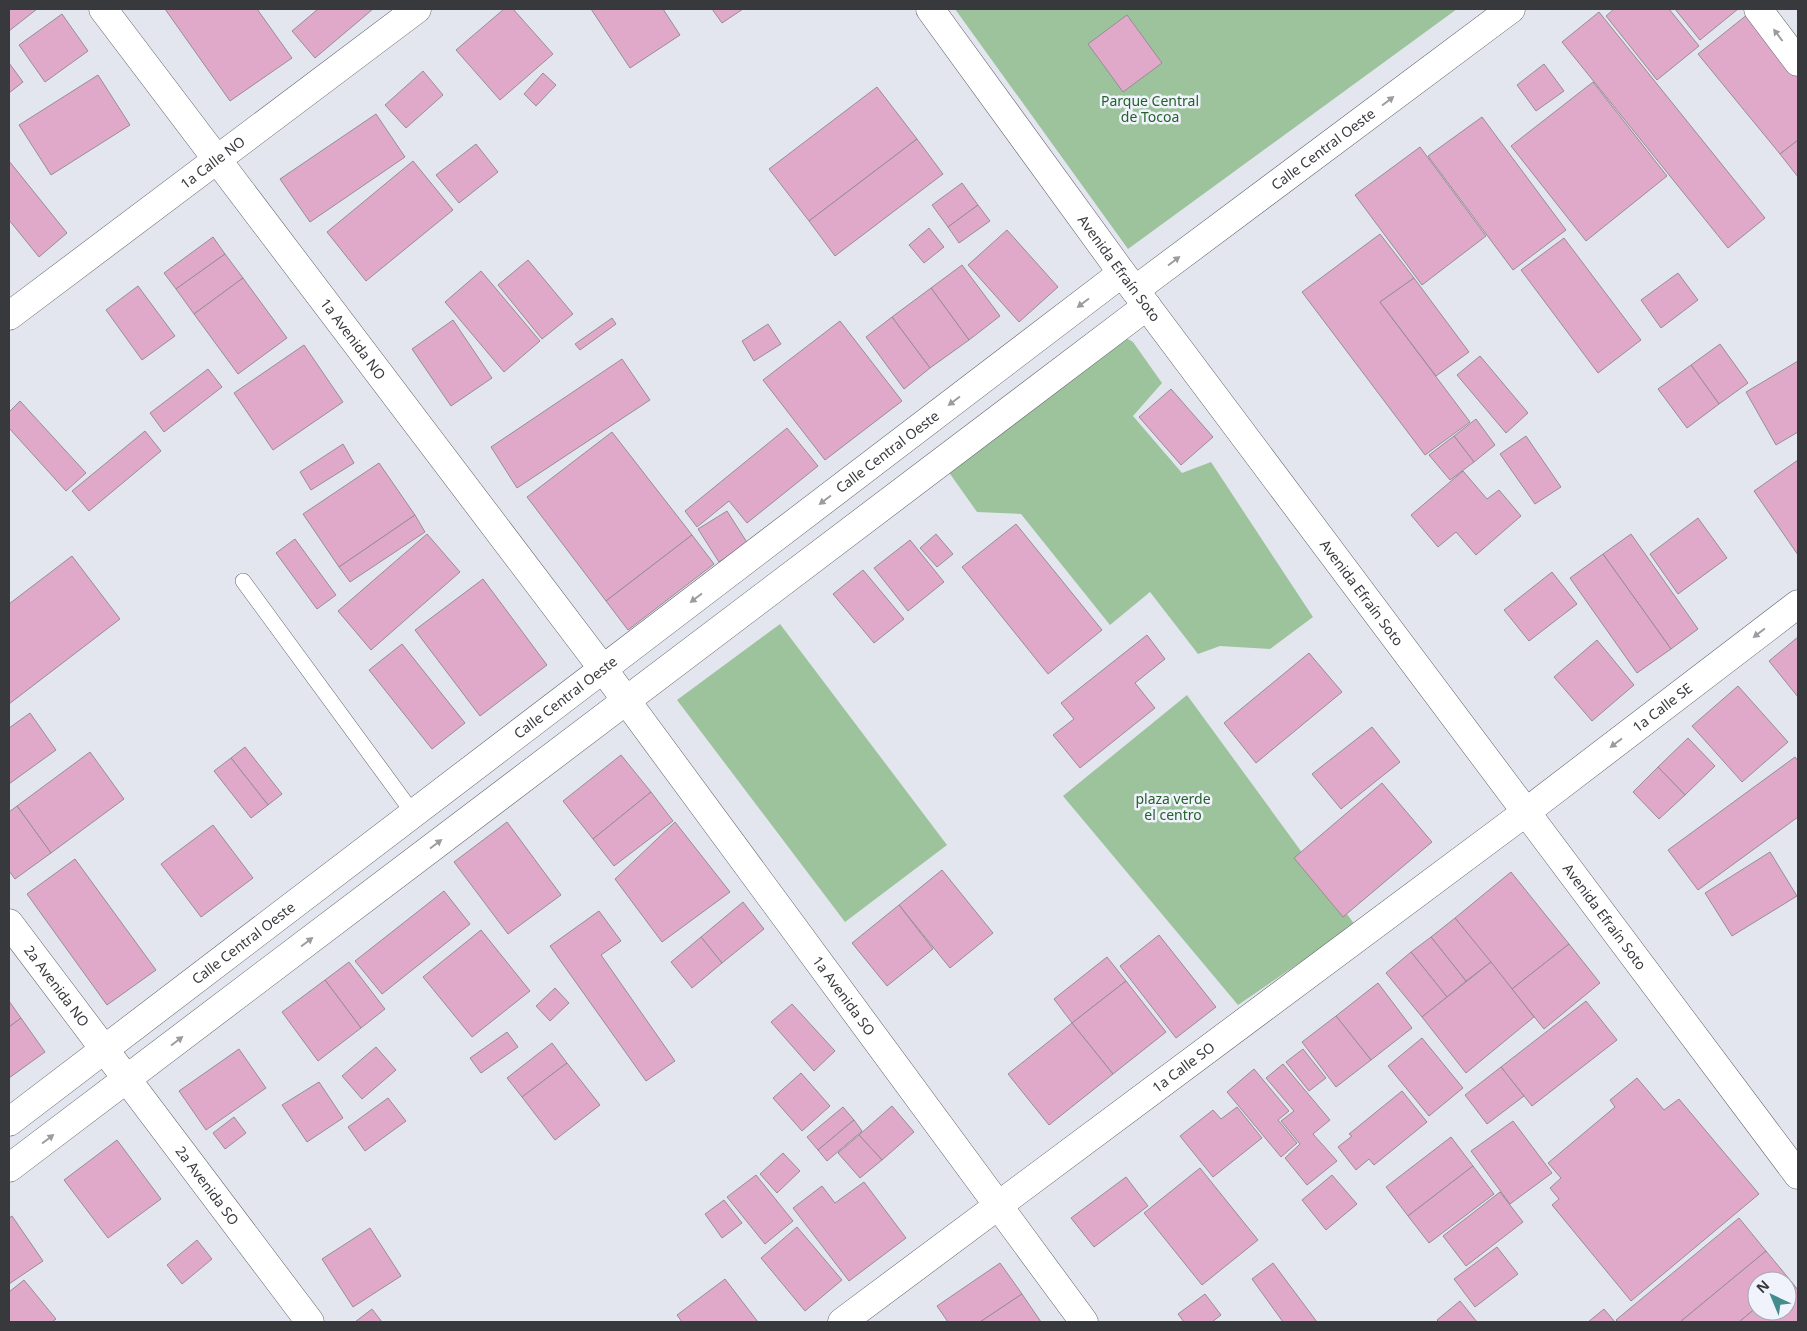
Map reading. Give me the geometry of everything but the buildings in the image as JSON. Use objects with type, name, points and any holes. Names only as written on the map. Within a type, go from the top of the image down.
[{"type":"street","name":"1a Avenida NO","points":[[103,9],[603,669]]},
{"type":"street","name":"1a Calle NO","points":[[9,316],[417,9]]},
{"type":"street","name":"Avenida Efraín Soto","points":[[930,9],[1135,290],[1798,1175]]},
{"type":"street","name":"Calle Central Oeste","points":[[9,1122],[603,669],[1135,290],[1511,9]]},
{"type":"street","points":[[1758,9],[1798,62]]},
{"type":"street","points":[[9,1168],[626,700],[1135,290]]},
{"type":"street","name":"1a Calle SE","points":[[1526,812],[1798,604]]},
{"type":"street","name":"1a Avenida SO","points":[[603,669],[1084,1322]]},
{"type":"street","name":"1a Calle SO","points":[[842,1322],[1526,812]]},
{"type":"street","name":"2a Avenida NO","points":[[9,923],[104,1049]]},
{"type":"street","name":"2a Avenida SO","points":[[104,1049],[310,1322]]},
{"type":"lane","points":[[243,582],[413,813]]},
{"type":"green space","name":"Parque Central de Tocoa","points":[[955,9],[1457,9],[1128,249]]},
{"type":"green space","points":[[1123,336],[1133,342],[1162,383],[1133,416],[1182,473],[1211,462],[1313,617],[1270,649],[1220,646],[1198,654],[1150,592],[1110,625],[1021,514],[977,512],[948,471]]},
{"type":"green space","points":[[780,624],[947,845],[845,922],[677,700]]},
{"type":"green space","name":"plaza verde el centro","points":[[1187,695],[1355,925],[1238,1005],[1063,796]]}]
